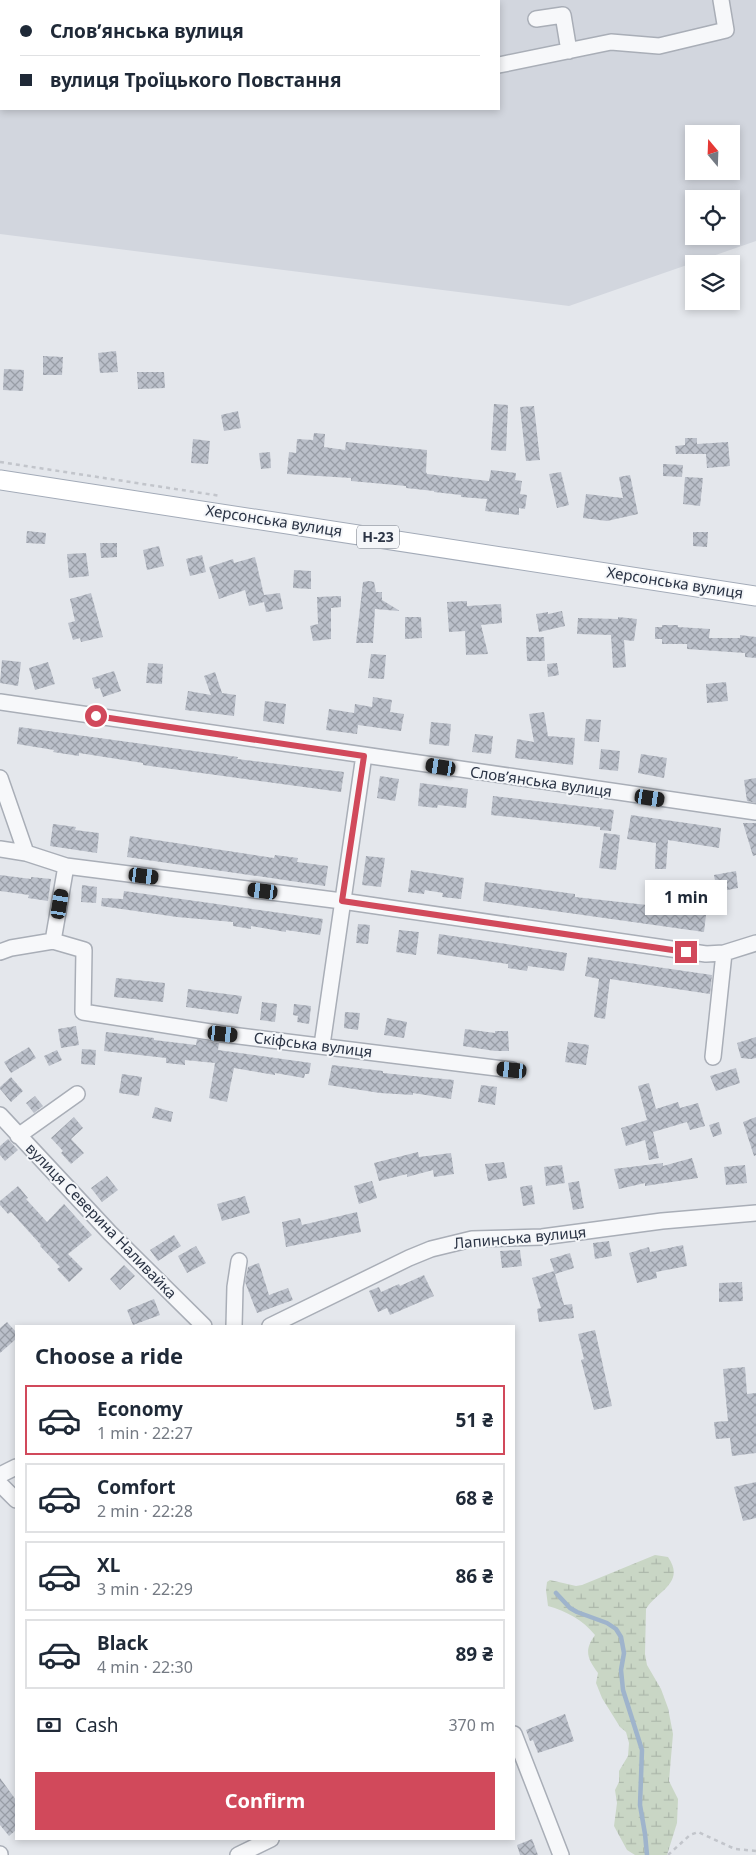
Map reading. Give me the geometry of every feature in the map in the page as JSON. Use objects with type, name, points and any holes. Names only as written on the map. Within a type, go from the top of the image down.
[{"type":"main road","name":"Херсонська вулиця","points":[[0,480],[756,596]]},
{"type":"street","points":[[500,65],[612,42],[659,46],[726,30],[721,0]]},
{"type":"street","points":[[536,19],[563,15],[569,51]]},
{"type":"street","name":"Словʼянська вулиця","points":[[0,702],[756,812]]},
{"type":"street","points":[[322,1046],[364,756]]},
{"type":"street","points":[[0,778],[26,854]]},
{"type":"street","points":[[0,849],[26,854],[66,866],[342,901],[706,954],[724,953],[756,943]]},
{"type":"street","points":[[54,941],[66,866]]},
{"type":"street","name":"Скіфська вулиця","points":[[0,952],[11,948],[54,941],[84,950],[83,1012],[223,1034],[512,1070]]},
{"type":"street","points":[[712,1057],[724,953]]},
{"type":"street","points":[[18,1136],[77,1094]]},
{"type":"street","name":"вулиця Северина Наливайка","points":[[0,1115],[110,1232],[203,1325]]},
{"type":"street","name":"Лапинська вулиця","points":[[272,1325],[409,1258],[449,1244],[472,1239],[542,1237],[662,1222],[756,1213]]},
{"type":"street","points":[[234,1325],[235,1287],[239,1262]]},
{"type":"street","points":[[0,1475],[15,1468]]},
{"type":"street","points":[[0,1484],[15,1499]]},
{"type":"street","points":[[515,1737],[562,1855]]},
{"type":"street","points":[[238,1855],[269,1840]]},
{"type":"path","points":[[668,1855],[690,1835],[698,1832],[735,1849],[756,1851]]},
{"type":"shaded area","points":[[500,0],[756,0],[756,241],[716,255],[685,255],[685,266],[569,306],[0,234],[0,110],[500,110]]},
{"type":"green space","points":[[655,1555],[668,1557],[673,1566],[674,1574],[668,1586],[646,1609],[645,1654],[647,1665],[661,1689],[668,1708],[673,1734],[669,1781],[678,1799],[677,1823],[667,1855],[635,1855],[627,1850],[614,1826],[617,1803],[615,1790],[619,1782],[619,1771],[628,1756],[629,1743],[626,1732],[620,1727],[602,1698],[596,1683],[598,1673],[591,1663],[588,1654],[589,1645],[595,1635],[574,1617],[548,1606],[546,1590],[547,1582],[550,1580],[576,1586],[582,1585]]},
{"type":"building","points":[[116,351],[118,372],[100,373],[98,353]]},
{"type":"building","points":[[43,356],[63,357],[62,375],[43,375]]},
{"type":"building","points":[[4,369],[24,370],[23,391],[3,390]]},
{"type":"building","points":[[137,372],[164,372],[165,388],[138,389]]},
{"type":"building","points":[[494,404],[508,405],[506,451],[491,450]]},
{"type":"building","points":[[534,406],[540,460],[526,461],[520,407]]},
{"type":"building","points":[[238,411],[241,428],[224,431],[221,415]]},
{"type":"building","points":[[314,433],[325,434],[324,447],[345,450],[346,442],[427,450],[427,474],[489,481],[491,470],[516,473],[515,480],[522,481],[520,494],[527,495],[525,509],[519,508],[519,515],[485,511],[487,499],[461,497],[461,495],[406,488],[406,486],[351,481],[351,478],[287,474],[289,452],[296,453],[297,439],[313,440]]},
{"type":"building","points":[[685,438],[697,438],[697,444],[728,442],[730,466],[707,468],[706,454],[676,454],[675,446],[685,445]]},
{"type":"building","points":[[193,439],[210,441],[208,464],[191,463]]},
{"type":"building","points":[[270,452],[271,468],[261,469],[259,453]]},
{"type":"building","points":[[663,464],[683,465],[682,477],[663,476]]},
{"type":"building","points":[[561,472],[569,505],[557,508],[549,474]]},
{"type":"building","points":[[630,475],[638,514],[607,521],[583,518],[586,494],[623,498],[619,477]]},
{"type":"building","points":[[685,477],[703,478],[700,506],[683,504]]},
{"type":"building","points":[[27,531],[46,533],[45,544],[26,543]]},
{"type":"building","points":[[693,532],[708,532],[707,547],[693,546]]},
{"type":"building","points":[[100,543],[117,543],[117,557],[101,558]]},
{"type":"building","points":[[159,546],[164,566],[147,570],[143,550]]},
{"type":"building","points":[[86,553],[89,576],[69,578],[67,554]]},
{"type":"building","points":[[202,555],[206,572],[190,576],[186,559]]},
{"type":"building","points":[[255,557],[264,595],[280,593],[283,609],[266,612],[264,602],[249,606],[245,590],[219,599],[209,567],[233,559],[234,563]]},
{"type":"building","points":[[294,570],[311,571],[311,589],[293,588]]},
{"type":"building","points":[[363,582],[374,582],[376,592],[382,592],[382,600],[400,611],[375,609],[373,643],[356,643]]},
{"type":"building","points":[[91,593],[103,637],[81,642],[80,638],[73,640],[68,623],[75,621],[70,599]]},
{"type":"building","points":[[341,596],[341,607],[331,608],[331,639],[313,641],[310,626],[318,624],[317,597]]},
{"type":"building","points":[[467,601],[467,606],[501,604],[502,623],[481,625],[488,654],[466,655],[465,631],[449,632],[447,602]]},
{"type":"building","points":[[562,611],[565,626],[539,632],[536,614]]},
{"type":"building","points":[[405,617],[421,617],[422,638],[405,639]]},
{"type":"building","points":[[618,617],[637,619],[634,641],[624,640],[626,667],[613,668],[611,635],[577,634],[578,618],[618,619]]},
{"type":"building","points":[[662,625],[710,629],[709,638],[740,638],[740,635],[756,637],[756,658],[745,657],[745,653],[687,649],[687,644],[662,644],[662,639],[655,639],[655,627],[662,627]]},
{"type":"building","points":[[526,637],[544,637],[545,661],[527,661]]},
{"type":"building","points":[[371,654],[386,655],[384,679],[368,678]]},
{"type":"building","points":[[2,660],[21,662],[18,686],[0,683]]},
{"type":"building","points":[[48,662],[55,684],[35,690],[29,668]]},
{"type":"building","points":[[148,663],[163,664],[162,684],[146,683]]},
{"type":"building","points":[[557,663],[559,675],[548,677],[547,664]]},
{"type":"building","points":[[114,671],[121,691],[103,697],[100,688],[95,689],[92,678]]},
{"type":"building","points":[[215,672],[222,693],[236,695],[234,716],[185,710],[188,691],[211,695],[204,676]]},
{"type":"building","points":[[726,682],[728,701],[707,703],[706,684]]},
{"type":"building","points":[[373,697],[392,700],[390,712],[404,714],[401,731],[358,725],[357,734],[326,730],[329,709],[354,713],[355,704],[372,707]]},
{"type":"building","points":[[265,701],[286,704],[284,724],[263,721]]},
{"type":"building","points":[[544,712],[548,736],[575,738],[573,765],[515,758],[517,739],[534,742],[529,714]]},
{"type":"building","points":[[586,719],[601,720],[599,742],[584,741]]},
{"type":"building","points":[[431,722],[451,724],[449,746],[429,744]]},
{"type":"building","points":[[19,727],[238,757],[237,759],[344,772],[341,792],[143,765],[143,763],[79,753],[79,756],[53,752],[54,750],[17,744]]},
{"type":"building","points":[[475,734],[493,736],[491,754],[472,752]]},
{"type":"building","points":[[601,749],[620,751],[618,771],[599,769]]},
{"type":"building","points":[[641,754],[667,758],[664,778],[638,773]]},
{"type":"building","points":[[380,776],[399,779],[395,801],[377,798]]},
{"type":"building","points":[[756,778],[756,803],[747,801],[744,780]]},
{"type":"building","points":[[420,783],[468,789],[466,808],[438,805],[437,808],[418,806]]},
{"type":"building","points":[[493,796],[614,810],[611,831],[600,830],[600,827],[491,815]]},
{"type":"building","points":[[631,815],[721,828],[719,848],[668,840],[666,869],[655,869],[656,843],[627,839]]},
{"type":"building","points":[[743,823],[756,823],[756,855],[753,856]]},
{"type":"building","points":[[53,824],[76,827],[75,830],[99,833],[97,853],[50,846]]},
{"type":"building","points":[[604,833],[620,835],[616,870],[599,868]]},
{"type":"building","points":[[130,836],[274,858],[275,855],[298,858],[297,862],[328,866],[325,886],[127,857]]},
{"type":"building","points":[[366,856],[385,858],[381,887],[362,885]]},
{"type":"building","points":[[411,870],[464,878],[461,899],[442,897],[443,893],[425,890],[424,894],[408,892]]},
{"type":"building","points":[[736,871],[738,888],[717,892],[714,875]]},
{"type":"building","points":[[0,875],[31,879],[31,877],[51,879],[48,901],[28,898],[29,895],[0,891]]},
{"type":"building","points":[[485,882],[575,894],[575,897],[683,909],[682,912],[706,915],[704,932],[483,901]]},
{"type":"building","points":[[82,885],[97,887],[96,903],[81,902]]},
{"type":"building","points":[[124,891],[323,919],[320,935],[251,926],[251,929],[233,926],[233,922],[177,917],[101,906],[102,898],[123,899]]},
{"type":"building","points":[[358,924],[370,925],[368,944],[356,943]]},
{"type":"building","points":[[399,930],[419,932],[416,955],[396,952]]},
{"type":"building","points":[[439,934],[567,953],[564,971],[528,966],[527,971],[508,968],[508,964],[437,954]]},
{"type":"building","points":[[588,957],[712,975],[710,994],[610,979],[605,1019],[594,1017],[599,979],[585,976]]},
{"type":"building","points":[[116,978],[165,983],[163,1002],[114,997]]},
{"type":"building","points":[[188,989],[242,996],[238,1014],[186,1007]]},
{"type":"building","points":[[262,1002],[277,1004],[275,1022],[260,1020]]},
{"type":"building","points":[[294,1004],[311,1006],[309,1024],[297,1022],[298,1016],[293,1015]]},
{"type":"building","points":[[345,1012],[360,1013],[358,1030],[344,1028]]},
{"type":"building","points":[[387,1018],[407,1022],[404,1038],[384,1035]]},
{"type":"building","points":[[76,1026],[79,1045],[61,1048],[58,1029]]},
{"type":"building","points":[[465,1029],[495,1033],[495,1031],[508,1031],[509,1051],[495,1051],[463,1046]]},
{"type":"building","points":[[106,1032],[196,1045],[197,1039],[219,1043],[218,1050],[311,1063],[309,1074],[305,1074],[304,1078],[234,1068],[227,1102],[209,1098],[215,1063],[185,1060],[185,1065],[166,1063],[166,1058],[104,1051]]},
{"type":"building","points":[[756,1037],[756,1058],[741,1058],[737,1043]]},
{"type":"building","points":[[568,1042],[589,1045],[586,1065],[565,1062]]},
{"type":"building","points":[[29,1047],[36,1058],[11,1073],[4,1062]]},
{"type":"building","points":[[82,1049],[96,1050],[95,1065],[81,1064]]},
{"type":"building","points":[[57,1050],[62,1060],[49,1066],[44,1056]]},
{"type":"building","points":[[332,1065],[383,1071],[383,1073],[454,1080],[451,1099],[413,1093],[413,1095],[380,1093],[328,1085]]},
{"type":"building","points":[[736,1068],[740,1083],[716,1091],[710,1076]]},
{"type":"building","points":[[122,1074],[142,1077],[139,1096],[119,1093]]},
{"type":"building","points":[[11,1077],[23,1091],[11,1102],[0,1087]]},
{"type":"building","points":[[649,1083],[656,1109],[678,1102],[680,1108],[698,1103],[705,1126],[690,1130],[687,1122],[653,1132],[659,1158],[649,1160],[645,1140],[626,1146],[621,1128],[647,1120],[638,1086]]},
{"type":"building","points":[[481,1085],[497,1087],[495,1105],[478,1102]]},
{"type":"building","points":[[35,1096],[43,1106],[34,1113],[26,1103]]},
{"type":"building","points":[[155,1107],[173,1112],[171,1122],[152,1118]]},
{"type":"building","points":[[74,1117],[83,1128],[71,1139],[84,1153],[71,1164],[61,1153],[63,1151],[51,1138]]},
{"type":"building","points":[[756,1117],[756,1155],[754,1156],[743,1122]]},
{"type":"building","points":[[719,1122],[722,1134],[713,1137],[709,1125]]},
{"type":"building","points":[[8,1139],[18,1150],[5,1161],[0,1155],[0,1146]]},
{"type":"building","points":[[418,1152],[419,1157],[451,1153],[454,1174],[434,1177],[433,1170],[407,1177],[407,1174],[379,1181],[374,1163]]},
{"type":"building","points":[[692,1158],[698,1178],[645,1186],[645,1183],[619,1189],[614,1169],[663,1163],[663,1166]]},
{"type":"building","points":[[504,1162],[507,1178],[488,1181],[485,1164]]},
{"type":"building","points":[[562,1165],[565,1183],[546,1186],[544,1167]]},
{"type":"building","points":[[745,1165],[747,1183],[726,1185],[724,1167]]},
{"type":"building","points":[[107,1176],[118,1190],[102,1202],[91,1188]]},
{"type":"building","points":[[372,1181],[377,1198],[359,1204],[354,1186]]},
{"type":"building","points":[[579,1181],[584,1208],[573,1210],[568,1183]]},
{"type":"building","points":[[532,1185],[535,1204],[523,1206],[520,1187]]},
{"type":"building","points":[[18,1186],[28,1198],[26,1199],[47,1222],[64,1204],[92,1235],[68,1254],[83,1269],[69,1282],[57,1269],[60,1267],[41,1245],[11,1212],[8,1214],[0,1205],[0,1201]]},
{"type":"building","points":[[245,1196],[250,1213],[222,1221],[217,1204]]},
{"type":"building","points":[[357,1212],[361,1232],[286,1247],[282,1222],[300,1218],[302,1225]]},
{"type":"building","points":[[174,1235],[181,1246],[158,1261],[150,1250]]},
{"type":"building","points":[[609,1241],[612,1256],[595,1259],[593,1243]]},
{"type":"building","points":[[683,1245],[687,1266],[656,1272],[657,1278],[637,1283],[629,1253],[649,1247],[650,1252]]},
{"type":"building","points":[[196,1246],[206,1263],[187,1273],[178,1256]]},
{"type":"building","points":[[520,1250],[522,1266],[502,1268],[500,1251]]},
{"type":"building","points":[[570,1253],[574,1268],[555,1274],[564,1305],[572,1304],[574,1318],[539,1322],[537,1309],[541,1308],[532,1278],[554,1271],[550,1259]]},
{"type":"building","points":[[259,1263],[269,1295],[288,1288],[293,1300],[257,1313],[245,1282],[248,1267]]},
{"type":"building","points":[[124,1265],[135,1276],[120,1290],[110,1279]]},
{"type":"building","points":[[424,1275],[434,1296],[390,1315],[387,1308],[378,1312],[369,1291],[379,1287],[381,1292]]},
{"type":"building","points":[[742,1282],[743,1301],[719,1302],[719,1283]]},
{"type":"building","points":[[154,1299],[160,1315],[133,1325],[127,1310]]},
{"type":"building","points":[[7,1322],[15,1331],[15,1340],[0,1353],[0,1328]]},
{"type":"building","points":[[595,1330],[612,1406],[594,1410],[581,1360],[584,1359],[578,1334]]},
{"type":"building","points":[[745,1367],[747,1394],[756,1393],[756,1453],[732,1456],[730,1438],[716,1439],[714,1422],[728,1421],[723,1369]]},
{"type":"building","points":[[756,1482],[756,1518],[743,1521],[734,1487]]},
{"type":"building","points":[[565,1714],[574,1741],[538,1753],[533,1740],[530,1741],[526,1730]]},
{"type":"building","points":[[0,1778],[15,1799],[15,1831],[9,1836],[0,1825]]},
{"type":"building","points":[[532,1839],[538,1855],[520,1855],[517,1845]]},
{"type":"waterway","points":[[556,1593],[570,1608],[607,1623],[616,1629],[621,1637],[624,1653],[621,1670],[623,1690],[642,1750],[640,1805],[647,1855]]},
{"type":"route","points":[[96,716],[364,756],[342,901],[686,952]]}]
